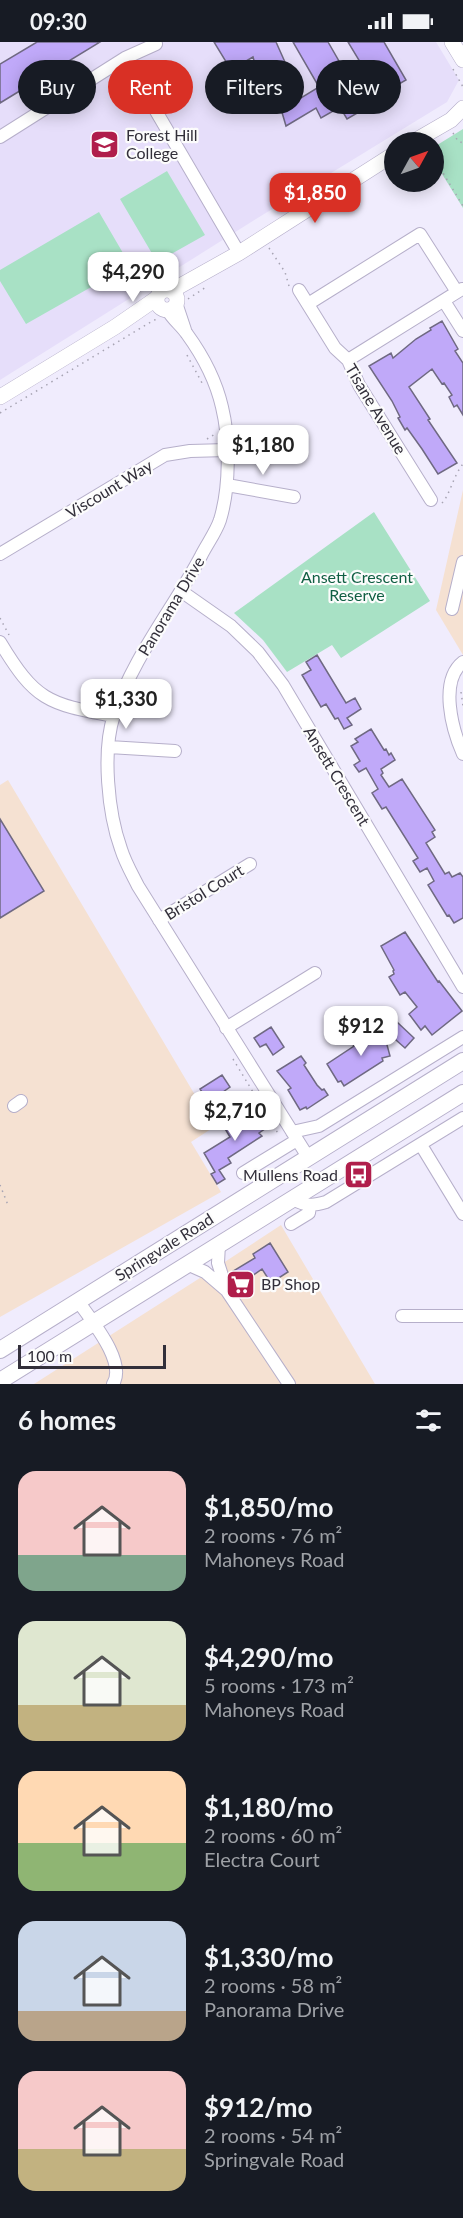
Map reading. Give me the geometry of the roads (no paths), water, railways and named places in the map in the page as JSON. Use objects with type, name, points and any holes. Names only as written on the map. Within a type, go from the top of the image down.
[{"type":"highway","name":"Springvale Road","points":[[0,1350],[463,1061]]},
{"type":"highway","name":"Springvale Road","points":[[0,1381],[463,1094]]},
{"type":"main road","points":[[452,42],[463,60]]},
{"type":"main road","points":[[437,132],[456,124],[463,108]]},
{"type":"main road","points":[[0,397],[115,327],[168,304],[217,266],[384,160]]},
{"type":"street","points":[[0,137],[125,58],[156,44]]},
{"type":"street","points":[[125,58],[238,253]]},
{"type":"street","points":[[308,304],[420,234],[460,290],[348,360]]},
{"type":"street","name":"Tisane Avenue","points":[[299,290],[335,348],[348,360],[359,386],[431,500]]},
{"type":"street","points":[[444,301],[463,331]]},
{"type":"street","name":"Panorama Drive","points":[[168,304],[212,376],[218,393],[223,409],[227,450],[227,485],[220,521],[133,670],[113,716],[108,771],[111,810],[121,849],[138,886],[308,1158]]},
{"type":"street","name":"Viscount Way","points":[[0,554],[165,455],[190,450],[227,450]]},
{"type":"street","points":[[227,485],[294,497]]},
{"type":"street","points":[[452,609],[463,562]]},
{"type":"street","name":"Ansett Crescent","points":[[181,591],[231,626],[258,652],[283,685],[463,987]]},
{"type":"street","points":[[5,639],[23,678],[34,690],[49,700],[65,706],[113,716]]},
{"type":"street","points":[[463,662],[455,669],[449,688],[455,733],[463,754]]},
{"type":"street","points":[[109,747],[175,751]]},
{"type":"street","name":"Bristol Court","points":[[159,920],[250,864]]},
{"type":"street","points":[[226,1028],[315,973]]},
{"type":"street","points":[[243,1173],[295,1136],[331,1119],[463,1037]]},
{"type":"street","points":[[293,1199],[310,1206],[326,1202],[463,1118]]},
{"type":"street","points":[[328,1145],[331,1119]]},
{"type":"street","points":[[421,1144],[463,1214]]},
{"type":"street","points":[[291,1224],[309,1213],[310,1206]]},
{"type":"street","points":[[219,1244],[218,1263],[227,1291]]},
{"type":"street","points":[[187,1264],[205,1272],[227,1291],[289,1384]]},
{"type":"street","points":[[78,1301],[111,1351],[117,1375],[113,1384]]},
{"type":"street","points":[[402,1316],[463,1316]]},
{"type":"place","name":"Forest Hill College","points":[[105,144]]},
{"type":"place","name":"Mullens Road","points":[[359,1175]]},
{"type":"place","name":"BP Shop","points":[[240,1284]]},
{"type":"park label","name":"Ansett Crescent Reserve","points":[[357,586]]}]
